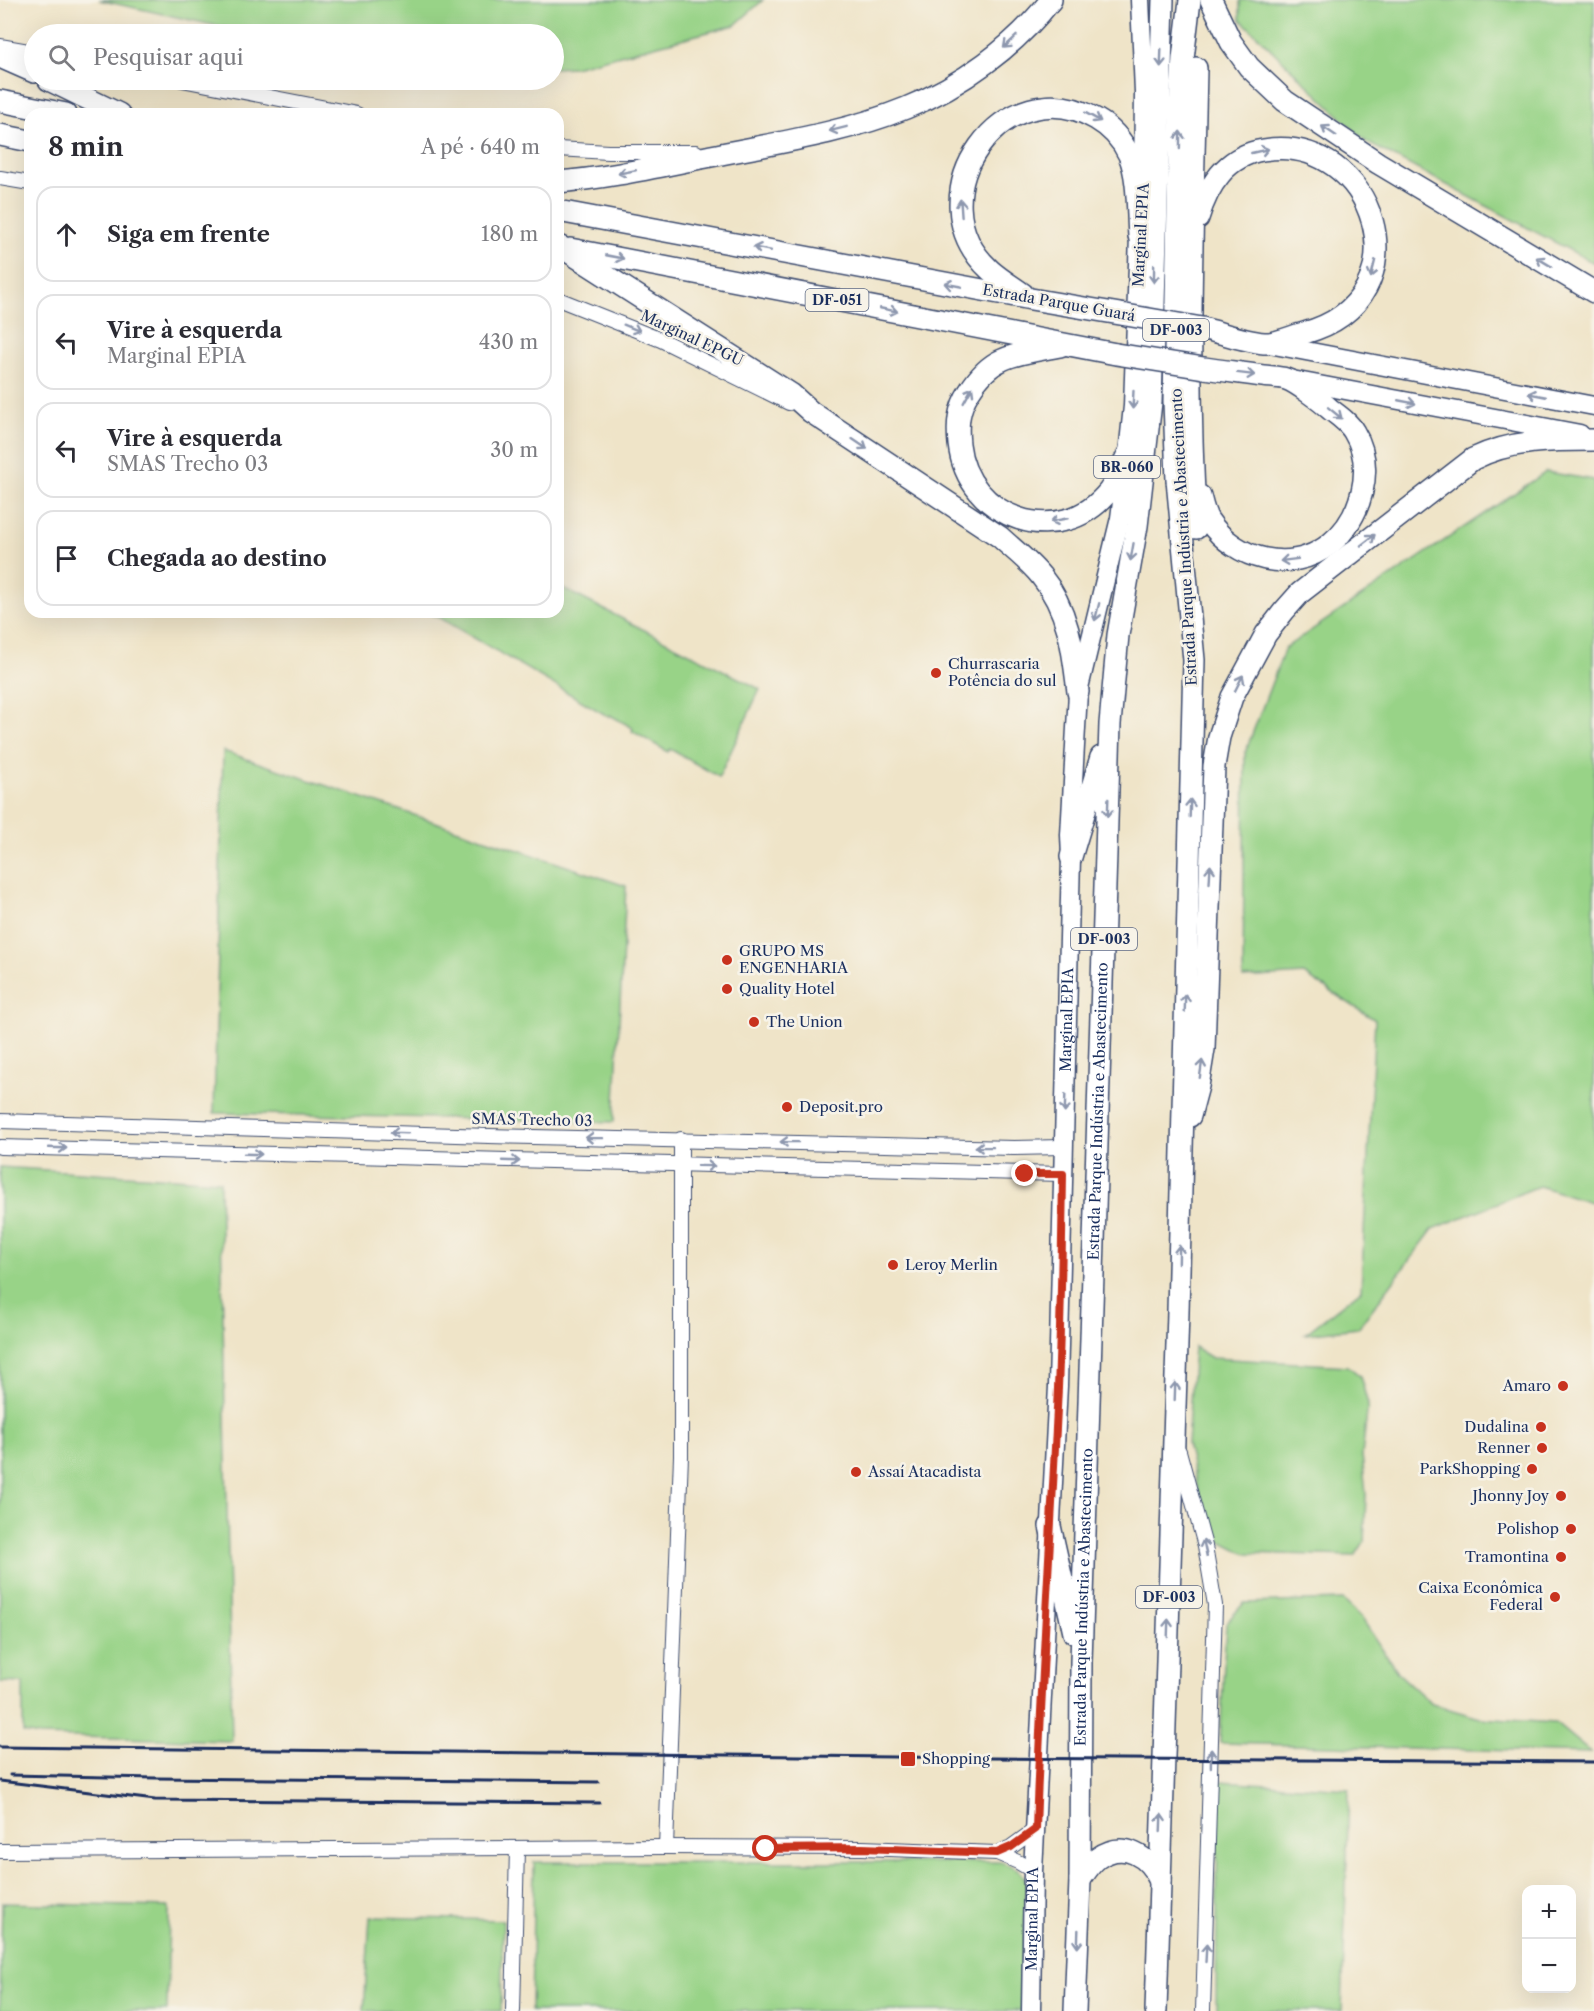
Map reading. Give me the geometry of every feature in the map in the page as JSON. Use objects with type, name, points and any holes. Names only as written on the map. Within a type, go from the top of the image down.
[{"type":"highway","points":[[564,181],[731,152],[856,124],[906,108],[944,90],[974,71],[1006,46],[1051,0]]},
{"type":"highway","name":"Estrada Parque Indústria e Abastecimento","points":[[1075,2011],[1080,1880],[1081,1662],[1110,724],[1118,634],[1139,514],[1151,402],[1163,0]]},
{"type":"highway","points":[[1191,0],[1197,60],[1192,242],[1192,472],[1201,613],[1200,638],[1194,660]]},
{"type":"highway","name":"Estrada Parque Indústria e Abastecimento","points":[[1156,2011],[1178,1312],[1194,660],[1177,480],[1174,401],[1180,108],[1183,59],[1191,0]]},
{"type":"highway","points":[[1211,0],[1220,24],[1243,59],[1262,81],[1285,101],[1378,163],[1594,292]]},
{"type":"highway","points":[[0,57],[24,68]]},
{"type":"highway","points":[[70,90],[107,108]]},
{"type":"highway","points":[[0,101],[36,108]]},
{"type":"highway","points":[[1031,299],[990,270],[981,260],[971,246],[960,212],[962,181],[973,156],[996,128],[1016,115],[1050,106],[1067,107],[1086,112],[1105,124],[1121,141],[1129,156],[1134,173],[1139,236]]},
{"type":"highway","points":[[0,135],[24,140]]},
{"type":"highway","points":[[1192,242],[1207,194],[1216,178],[1239,157],[1271,148],[1292,149],[1312,154],[1349,178],[1370,211],[1374,229],[1375,265],[1365,291],[1356,304],[1341,318],[1321,328],[1266,343]]},
{"type":"highway","name":"Estrada Parque Guará","points":[[564,212],[1031,299],[1202,328],[1266,343]]},
{"type":"highway","name":"DF-051","points":[[564,248],[1116,354],[1287,379]]},
{"type":"highway","points":[[564,250],[791,394],[811,412],[1000,537],[1034,568],[1053,592],[1069,631],[1078,692]]},
{"type":"highway","points":[[1069,344],[1000,360],[976,381],[960,410],[957,429],[960,455],[973,484],[988,501],[1014,518],[1039,523],[1059,522],[1074,517],[1097,503],[1111,488],[1127,459]]},
{"type":"highway","points":[[1192,472],[1208,519],[1216,530],[1237,549],[1251,556],[1280,561],[1305,557],[1330,544],[1344,530],[1359,504],[1364,480],[1364,464],[1360,446],[1354,432],[1344,420],[1287,379]]},
{"type":"highway","points":[[1181,1145],[1198,1086],[1204,1049],[1214,766],[1219,737],[1232,697],[1250,661],[1266,634],[1300,593],[1473,459],[1489,451],[1516,444],[1594,438]]},
{"type":"highway","points":[[1127,459],[1139,514]]},
{"type":"highway","points":[[1071,856],[1110,724]]},
{"type":"highway","points":[[1050,1526],[1081,1662]]},
{"type":"highway","points":[[1080,1880],[1098,1858],[1122,1851],[1135,1853],[1146,1860],[1155,1869],[1160,1881]]},
{"type":"main road","name":"Marginal EPIA","points":[[1031,2011],[1033,1871],[1058,1386],[1070,836],[1078,692],[1120,518],[1133,406],[1144,166],[1140,0]]},
{"type":"main road","name":"Estrada Parque Guará","points":[[1266,343],[1594,406]]},
{"type":"main road","name":"DF-051","points":[[1287,379],[1594,438]]},
{"type":"street","points":[[0,46],[24,50]]},
{"type":"street","points":[[233,90],[326,108]]},
{"type":"street","points":[[564,149],[608,152],[731,152]]},
{"type":"street","points":[[0,178],[24,182]]},
{"type":"street","name":"Marginal EPGU","points":[[564,301],[661,340],[811,412]]},
{"type":"street","name":"SMAS Trecho 03","points":[[0,1121],[483,1136],[1014,1148],[1064,1147]]},
{"type":"street","points":[[482,1160],[483,1136]]},
{"type":"street","points":[[666,1847],[681,1456],[681,1139]]},
{"type":"street","points":[[0,1147],[1063,1174]]},
{"type":"street","points":[[1014,1148],[1015,1174]]},
{"type":"street","points":[[1174,1433],[1205,1546],[1215,1605],[1203,2011]]},
{"type":"street","points":[[997,1853],[1011,1847],[1036,1829]]},
{"type":"street","points":[[0,1851],[862,1848],[997,1853],[1033,1871]]},
{"type":"street","points":[[513,2011],[517,1849]]},
{"type":"green space","points":[[99,0],[763,0],[735,25],[574,67],[564,68],[564,24],[208,24]]},
{"type":"green space","points":[[1240,0],[1594,0],[1594,263],[1366,142],[1240,19]]},
{"type":"green space","points":[[1546,472],[1594,480],[1594,1203],[1539,1186],[1433,1229],[1358,1328],[1305,1334],[1361,1290],[1375,1020],[1304,974],[1243,978],[1245,753],[1285,648]]},
{"type":"green space","points":[[564,589],[760,689],[719,777],[670,749],[668,752],[632,731],[633,728],[610,715],[609,717],[440,618],[564,618]]},
{"type":"green space","points":[[223,751],[626,886],[614,1122],[214,1113]]},
{"type":"green space","points":[[0,1167],[220,1181],[232,1741],[39,1736],[23,1733],[23,1683],[0,1682]]},
{"type":"green space","points":[[1194,1347],[1212,1358],[1348,1366],[1360,1376],[1368,1404],[1362,1455],[1366,1494],[1364,1542],[1355,1556],[1244,1553],[1209,1535],[1187,1444]]},
{"type":"green space","points":[[1343,1600],[1361,1617],[1397,1672],[1432,1704],[1480,1718],[1555,1723],[1591,1753],[1220,1743],[1226,1623],[1244,1603]]},
{"type":"green space","points":[[1218,1781],[1349,1789],[1342,2011],[1216,2011]]},
{"type":"green space","points":[[534,1862],[1000,1862],[1019,1870],[1026,1881],[1023,2011],[531,2011]]},
{"type":"green space","points":[[2,1903],[169,1907],[167,2011],[0,2011]]},
{"type":"green space","points":[[370,1917],[503,1920],[501,2011],[364,2011]]},
{"type":"railway","points":[[0,1747],[1594,1762]]},
{"type":"railway","points":[[10,1775],[598,1782]]},
{"type":"railway","points":[[0,1781],[155,1800],[599,1803]]},
{"type":"place","name":"Churrascaria Potência do sul","points":[[936,673]]},
{"type":"place","name":"GRUPO MS ENGENHARIA","points":[[727,960]]},
{"type":"place","name":"Quality Hotel","points":[[727,989]]},
{"type":"place","name":"The Union","points":[[754,1022]]},
{"type":"place","name":"Deposit.pro","points":[[787,1107]]},
{"type":"place","name":"Leroy Merlin","points":[[893,1265]]},
{"type":"place","name":"Amaro","points":[[1563,1386]]},
{"type":"place","name":"Dudalina","points":[[1541,1427]]},
{"type":"place","name":"Renner","points":[[1542,1448]]},
{"type":"place","name":"ParkShopping","points":[[1532,1469]]},
{"type":"place","name":"Assaí Atacadista","points":[[856,1472]]},
{"type":"place","name":"Jhonny Joy","points":[[1561,1496]]},
{"type":"place","name":"Polishop","points":[[1571,1529]]},
{"type":"place","name":"Tramontina","points":[[1561,1557]]},
{"type":"place","name":"Caixa Econômica Federal","points":[[1555,1597]]},
{"type":"place","name":"Shopping","points":[[908,1759]]},
{"type":"route","points":[[766,1849],[862,1848],[997,1853],[1023,1840],[1036,1829],[1058,1386],[1063,1174],[1025,1174]]}]
